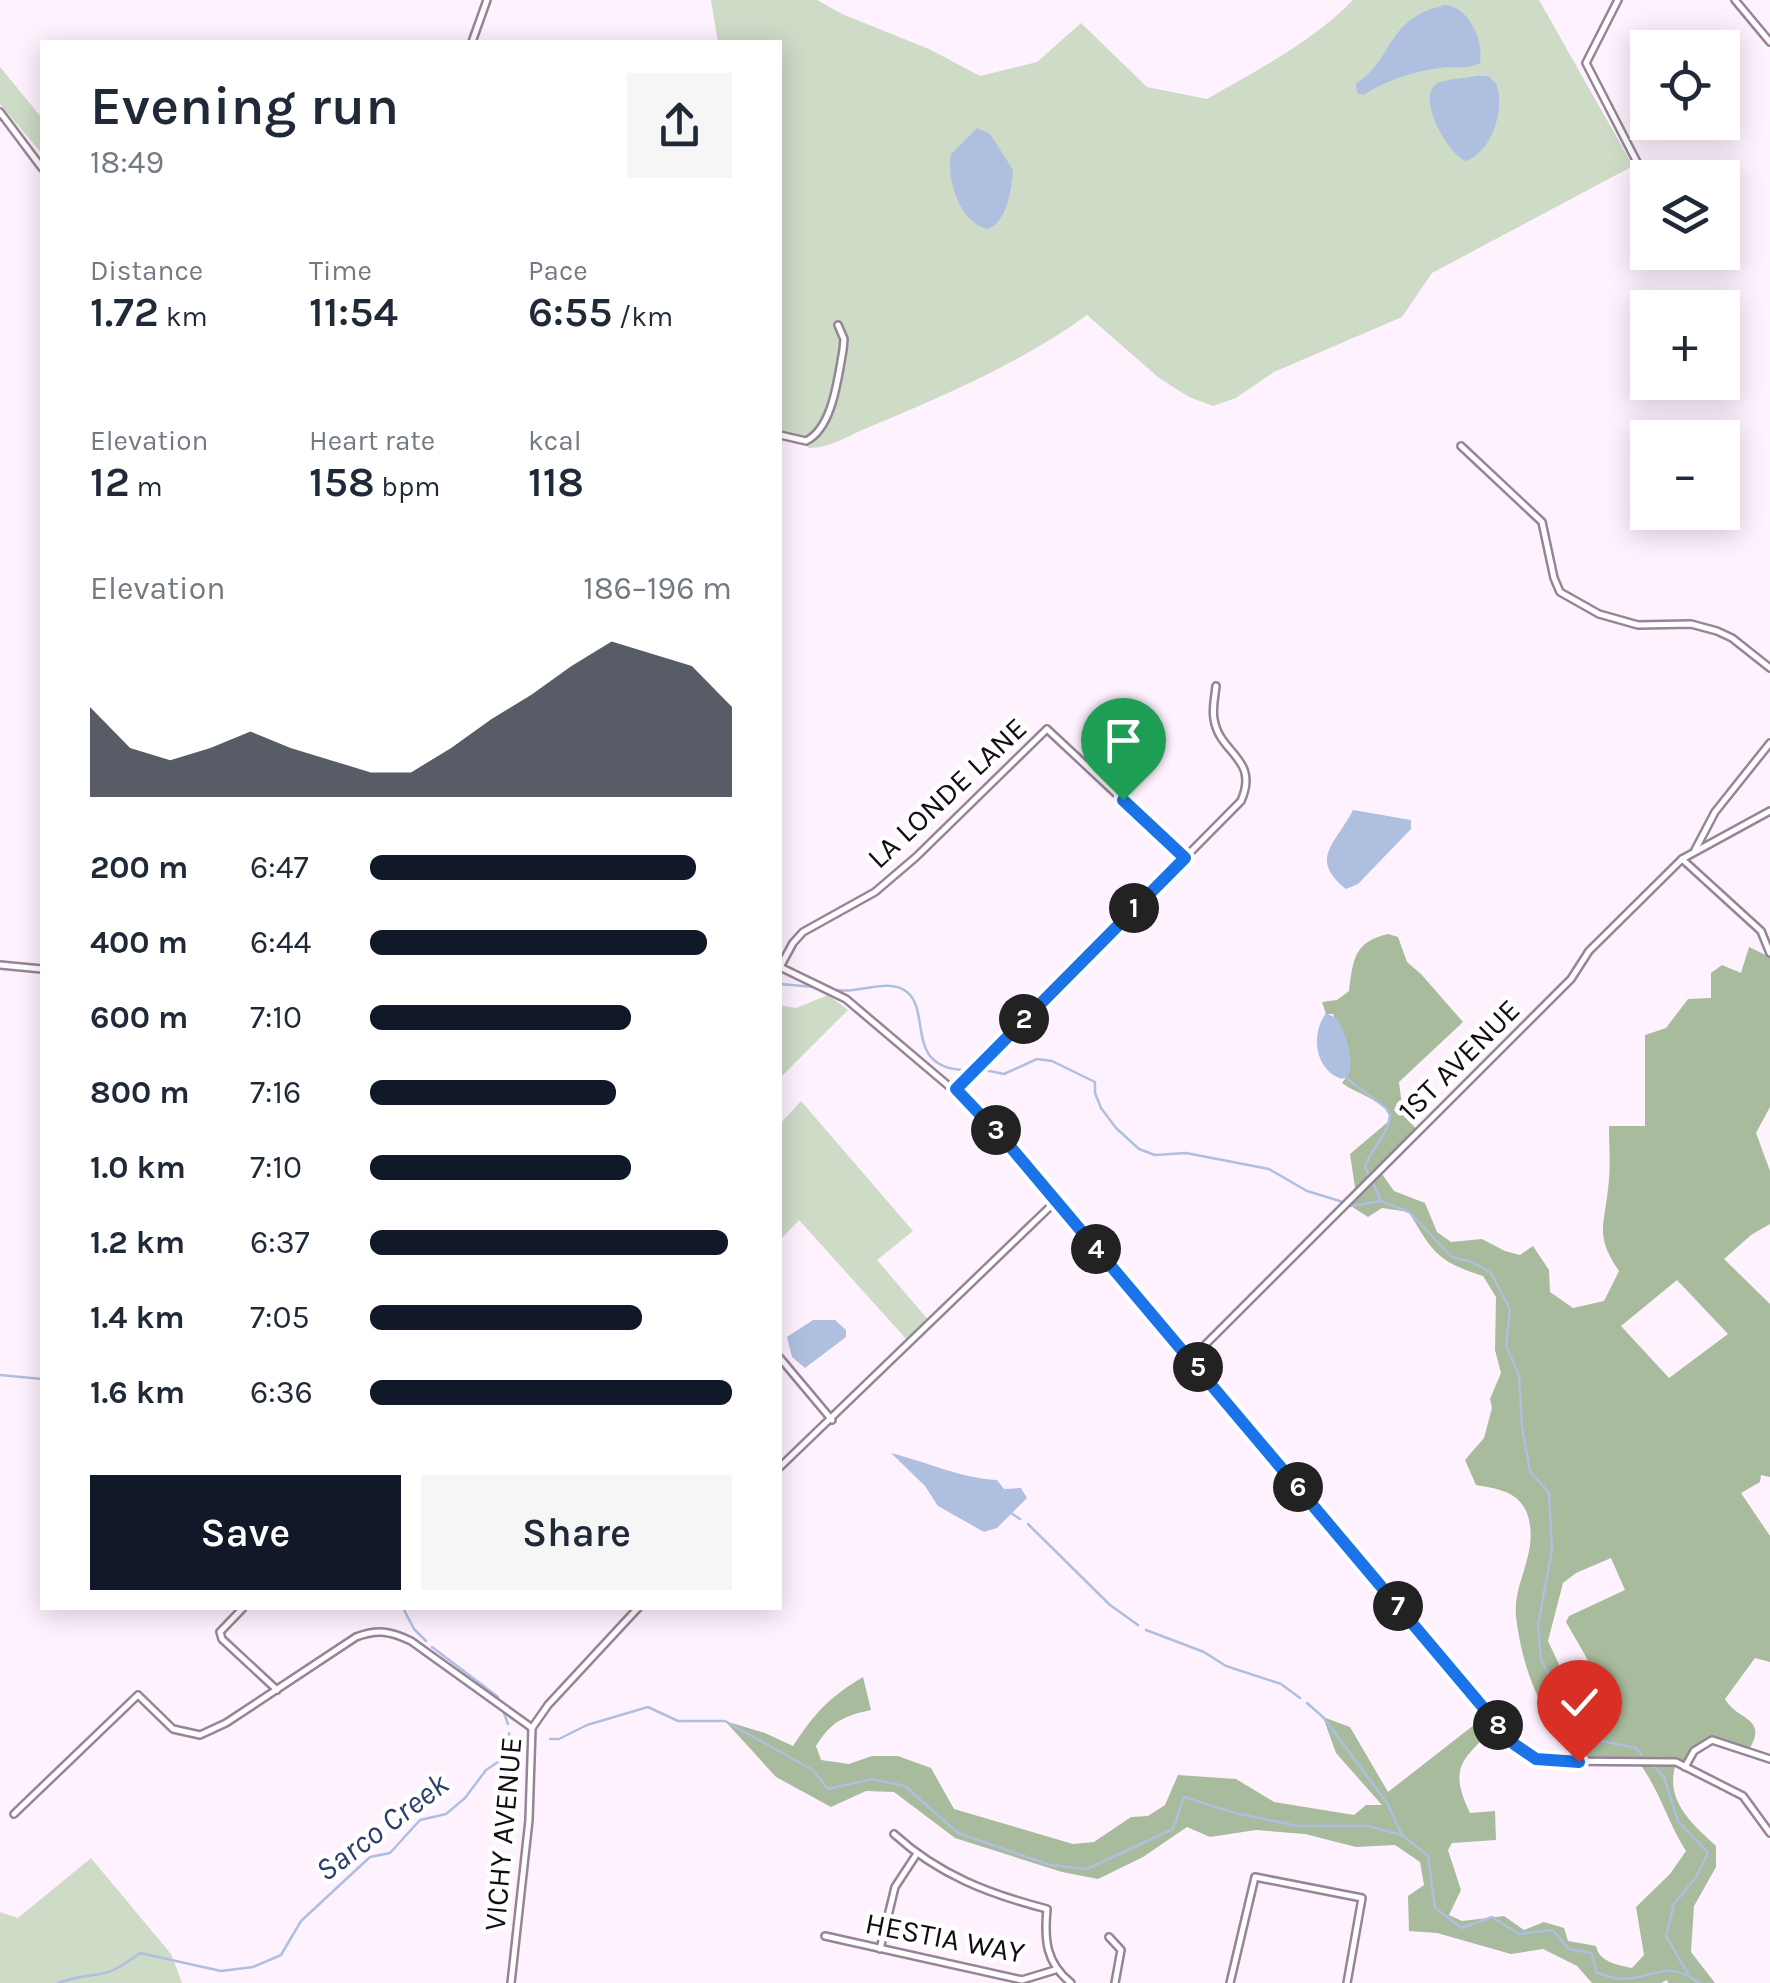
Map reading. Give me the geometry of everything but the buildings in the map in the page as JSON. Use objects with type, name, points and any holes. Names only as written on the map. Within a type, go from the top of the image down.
[{"type":"street","points":[[473,40],[486,0]]},
{"type":"street","points":[[1618,0],[1586,63],[1636,160]]},
{"type":"street","points":[[1735,0],[1770,42]]},
{"type":"street","points":[[0,112],[40,165]]},
{"type":"street","points":[[782,435],[806,441],[823,425],[843,350],[844,339],[838,325]]},
{"type":"street","points":[[1460,446],[1542,522],[1560,592],[1599,614],[1638,625],[1690,624],[1716,631],[1732,638],[1770,668]]},
{"type":"street","points":[[956,1089],[1241,801],[1248,786],[1246,770],[1214,722],[1216,686]]},
{"type":"street","name":"LA LONDE LANE","points":[[782,963],[803,932],[874,892],[916,857],[1047,729],[1185,858]]},
{"type":"street","points":[[1694,850],[1715,812],[1770,742]]},
{"type":"street","name":"1ST AVENUE","points":[[1191,1360],[1560,990],[1589,951],[1682,859],[1770,811]]},
{"type":"street","points":[[1682,859],[1761,931],[1770,953]]},
{"type":"street","points":[[0,965],[40,970]]},
{"type":"street","points":[[782,968],[846,999],[983,1114],[1520,1750],[1549,1762],[1676,1762],[1744,1796],[1770,1833]]},
{"type":"street","points":[[782,1465],[1056,1201]]},
{"type":"street","points":[[782,1360],[832,1420]]},
{"type":"street","points":[[241,1610],[220,1632],[222,1640],[277,1690]]},
{"type":"street","name":"VICHY AVENUE","points":[[511,1983],[530,1820],[532,1728],[548,1705],[636,1610]]},
{"type":"street","points":[[14,1814],[138,1695],[173,1728],[200,1735],[356,1637],[385,1630],[411,1641],[532,1728]]},
{"type":"street","points":[[1684,1766],[1694,1751],[1712,1740],[1770,1759]]},
{"type":"street","points":[[894,1834],[916,1854],[976,1888],[1047,1909],[1045,1934],[1056,1970],[1071,1983]]},
{"type":"street","points":[[880,1949],[895,1887],[916,1854]]},
{"type":"street","points":[[1230,1983],[1255,1877],[1362,1898],[1347,1983]]},
{"type":"street","name":"HESTIA WAY","points":[[825,1936],[1022,1980],[1056,1970]]},
{"type":"street","points":[[1109,1937],[1121,1950],[1115,1983]]},
{"type":"green space","points":[[711,0],[817,0],[980,76],[1037,62],[1081,23],[1147,87],[1207,99],[1302,42],[1353,0],[1539,0],[1630,161],[1630,168],[1432,273],[1402,317],[1274,372],[1236,398],[1213,406],[1189,397],[1159,378],[1087,315],[980,378],[839,441],[809,448],[782,430],[782,40],[718,40]]},
{"type":"green space","points":[[0,67],[40,116],[40,152],[0,104]]},
{"type":"green space","points":[[1377,937],[1398,937],[1407,962],[1463,1022],[1399,1082],[1403,1114],[1419,1132],[1380,1171],[1394,1191],[1425,1203],[1437,1232],[1451,1242],[1482,1239],[1520,1255],[1533,1246],[1549,1270],[1550,1292],[1573,1308],[1604,1301],[1619,1271],[1603,1231],[1609,1126],[1645,1126],[1645,1035],[1666,1028],[1688,999],[1711,998],[1711,973],[1722,965],[1741,973],[1749,947],[1770,957],[1770,1107],[1756,1133],[1770,1171],[1770,1224],[1724,1259],[1770,1304],[1770,1477],[1761,1475],[1760,1482],[1741,1493],[1770,1536],[1770,1662],[1755,1658],[1725,1699],[1754,1725],[1754,1740],[1748,1751],[1712,1740],[1694,1751],[1685,1767],[1676,1763],[1673,1776],[1682,1810],[1716,1846],[1716,1867],[1694,1906],[1691,1952],[1715,1983],[1592,1983],[1577,1966],[1543,1949],[1511,1954],[1437,1933],[1409,1931],[1408,1896],[1424,1885],[1420,1862],[1395,1845],[1356,1847],[1305,1834],[1256,1830],[1210,1837],[1187,1827],[1143,1857],[1098,1879],[1062,1872],[955,1838],[894,1792],[866,1791],[831,1807],[776,1777],[725,1721],[793,1746],[823,1707],[863,1677],[871,1710],[845,1718],[827,1731],[816,1746],[821,1760],[849,1764],[872,1756],[898,1756],[931,1768],[954,1809],[1073,1844],[1094,1842],[1131,1817],[1148,1816],[1165,1805],[1178,1775],[1236,1779],[1274,1802],[1354,1815],[1366,1805],[1382,1805],[1336,1753],[1323,1717],[1350,1727],[1388,1792],[1488,1714],[1498,1725],[1468,1755],[1460,1784],[1470,1813],[1495,1811],[1496,1840],[1452,1843],[1448,1850],[1461,1890],[1449,1915],[1462,1921],[1504,1916],[1524,1930],[1544,1922],[1564,1928],[1568,1941],[1596,1946],[1605,1959],[1632,1968],[1644,1955],[1636,1907],[1670,1874],[1686,1851],[1637,1760],[1579,1762],[1569,1737],[1542,1704],[1525,1661],[1516,1616],[1530,1546],[1529,1520],[1516,1498],[1476,1485],[1465,1460],[1484,1438],[1492,1408],[1490,1399],[1501,1373],[1495,1350],[1496,1297],[1483,1276],[1438,1254],[1409,1212],[1382,1208],[1368,1217],[1351,1206],[1356,1194],[1350,1154],[1389,1121],[1390,1115],[1375,1101],[1342,1083],[1350,1066],[1348,1049],[1333,1014],[1326,1014],[1322,1002],[1337,1000],[1349,991],[1357,954]],"holes":[[[1677,1280],[1728,1334],[1669,1378],[1621,1326]],[[1611,1558],[1625,1590],[1569,1616],[1566,1622],[1613,1704],[1600,1730],[1583,1712],[1578,1691],[1571,1690],[1548,1641],[1563,1583]]]},
{"type":"green space","points":[[828,995],[848,1010],[782,1076],[782,1005],[796,1008]]},
{"type":"green space","points":[[801,1101],[913,1231],[877,1260],[930,1322],[908,1341],[799,1220],[782,1238],[782,1122]]},
{"type":"green space","points":[[91,1858],[171,1954],[182,1983],[0,1983],[0,1912],[18,1918]]},
{"type":"water","points":[[1445,5],[1461,12],[1473,26],[1480,45],[1480,63],[1420,72],[1363,95],[1357,93],[1356,84],[1378,63],[1401,29],[1426,11]]},
{"type":"water","points":[[1488,76],[1496,83],[1498,116],[1483,149],[1466,161],[1444,139],[1433,115],[1431,93],[1439,83]]},
{"type":"water","points":[[977,128],[990,134],[1013,170],[1004,212],[988,229],[963,210],[951,176],[951,154]]},
{"type":"water","points":[[1353,810],[1411,820],[1411,829],[1358,884],[1346,889],[1335,878],[1327,859]]},
{"type":"water","points":[[1326,1013],[1338,1019],[1348,1046],[1349,1075],[1342,1079],[1326,1068],[1318,1051],[1318,1031]]},
{"type":"water","points":[[813,1320],[835,1320],[846,1330],[846,1337],[805,1368],[792,1357],[787,1337]]},
{"type":"water","points":[[891,1453],[957,1473],[997,1480],[1004,1489],[1021,1488],[1027,1498],[997,1528],[984,1532],[938,1506],[925,1486]]},
{"type":"waterway","points":[[782,984],[814,987]]},
{"type":"waterway","points":[[837,990],[891,986],[907,992],[914,1001],[927,1051],[948,1068],[969,1070]]},
{"type":"waterway","points":[[980,1069],[1004,1074],[1037,1059],[1052,1061],[1095,1082],[1101,1108],[1139,1149],[1155,1155],[1186,1153],[1269,1169],[1307,1191],[1343,1202]]},
{"type":"waterway","points":[[1346,1078],[1390,1115],[1365,1167],[1369,1175]]},
{"type":"waterway","points":[[1373,1183],[1381,1201],[1409,1212],[1452,1257],[1491,1273],[1510,1309],[1506,1346],[1519,1375],[1530,1471],[1549,1493],[1552,1550],[1538,1625],[1541,1660],[1573,1720],[1602,1741],[1636,1748],[1642,1755]]},
{"type":"waterway","points":[[1351,1206],[1381,1201]]},
{"type":"waterway","points":[[0,1375],[40,1379]]},
{"type":"waterway","points":[[1011,1513],[1020,1519]]},
{"type":"waterway","points":[[1028,1524],[1110,1605],[1138,1625]]},
{"type":"waterway","points":[[404,1610],[426,1641]]},
{"type":"waterway","points":[[1146,1630],[1204,1652],[1226,1666],[1281,1684],[1300,1698]]},
{"type":"waterway","points":[[432,1647],[498,1697]]},
{"type":"waterway","points":[[1307,1703],[1323,1717],[1387,1803],[1402,1835]]},
{"type":"waterway","name":"Sarco Creek","points":[[550,1739],[648,1707],[678,1721],[725,1721],[813,1770],[828,1789],[872,1779],[905,1786],[958,1833],[1050,1865],[1087,1869],[1173,1829],[1184,1797],[1298,1826],[1368,1826],[1402,1835],[1428,1856],[1435,1908],[1462,1928],[1492,1917],[1519,1934],[1553,1930],[1569,1949],[1591,1953],[1597,1973],[1621,1979],[1669,1971],[1699,1983]]},
{"type":"waterway","points":[[503,1710],[508,1724]]},
{"type":"waterway","name":"Sarco Creek","points":[[58,1983],[108,1972],[140,1953],[221,1971],[253,1967],[281,1955],[301,1921],[370,1857],[390,1853],[420,1820],[446,1814],[465,1798],[486,1770],[519,1751],[510,1741],[509,1733]]},
{"type":"waterway","points":[[1651,1763],[1664,1777],[1678,1821],[1708,1853],[1696,1877],[1674,1904],[1666,1936],[1688,1974]]},
{"type":"route","points":[[1123,800],[1185,858],[956,1089],[983,1114],[1514,1744],[1536,1759],[1579,1762]]}]
